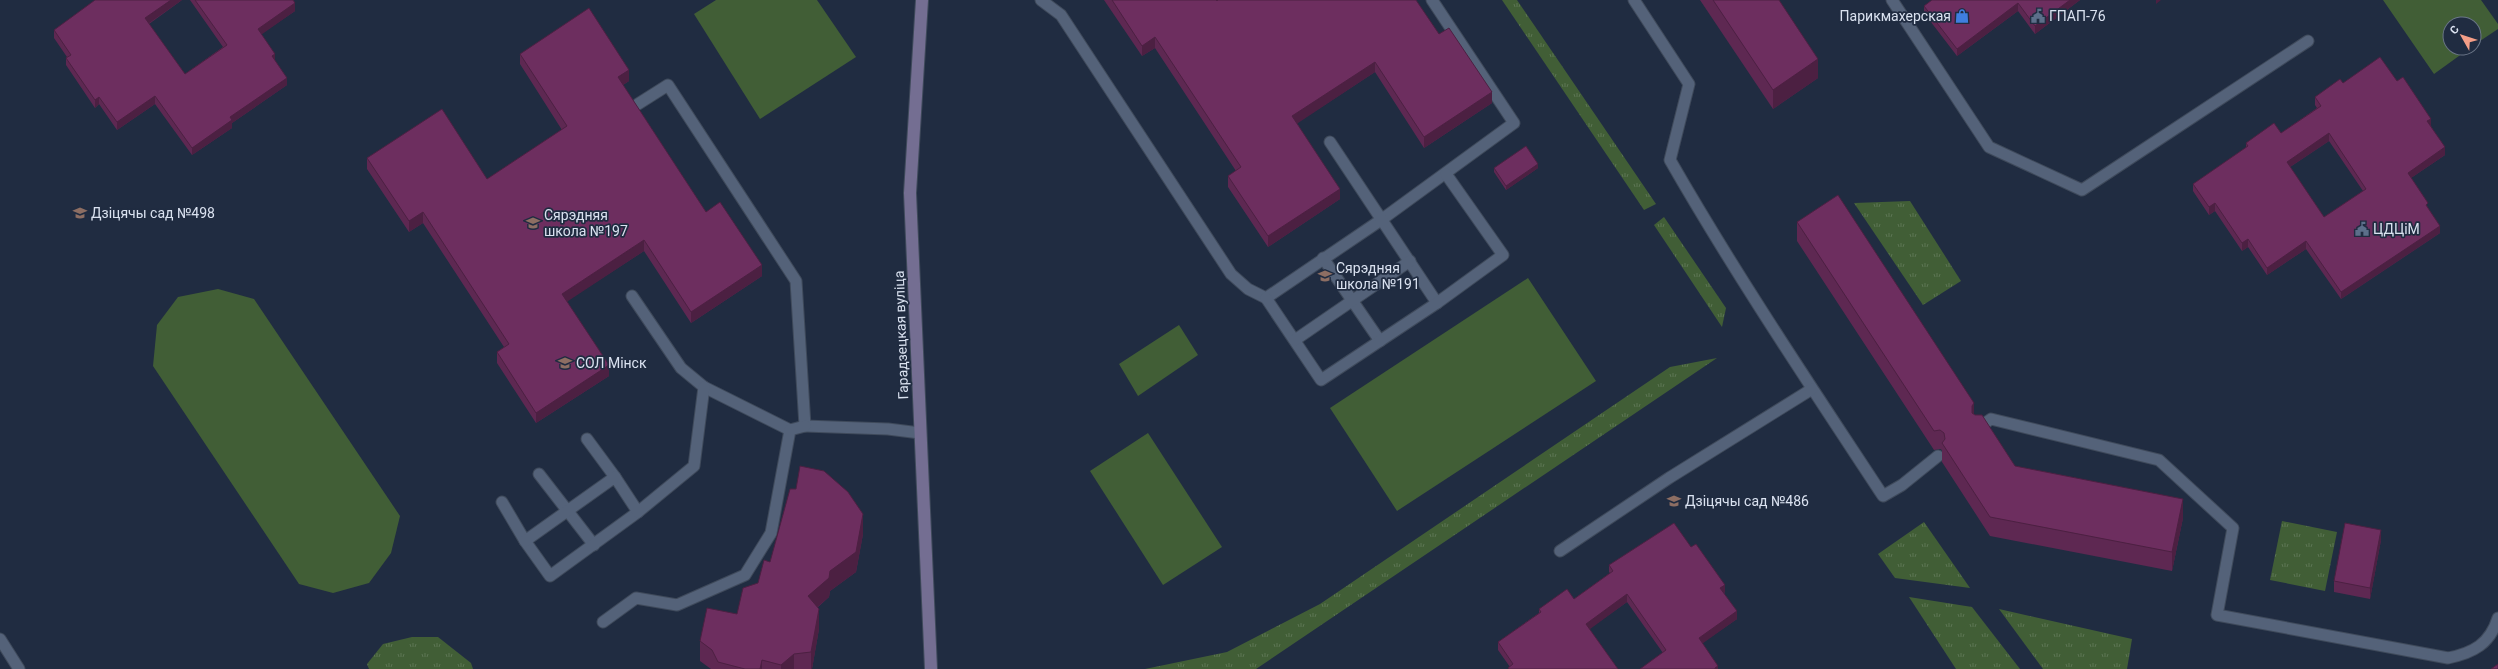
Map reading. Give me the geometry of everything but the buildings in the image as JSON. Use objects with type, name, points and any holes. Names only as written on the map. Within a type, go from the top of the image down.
[{"type":"street","name":"Гарадзецкая вуліца","points":[[922,0],[910,193],[931,669]]},
{"type":"lane","points":[[1040,0],[1061,15],[1231,274],[1248,289],[1266,298],[1321,380],[1437,303],[1503,256],[1446,174]]},
{"type":"lane","points":[[1266,298],[1381,220],[1514,123],[1432,0]]},
{"type":"lane","points":[[1634,0],[1689,84],[1670,160],[1695,204],[1812,389],[1883,496],[1902,485],[1938,456]]},
{"type":"lane","points":[[1892,0],[1989,147],[2082,190],[2308,41]]},
{"type":"lane","points":[[638,104],[668,85],[796,281],[805,426]]},
{"type":"lane","points":[[1330,142],[1437,303]]},
{"type":"lane","points":[[1323,258],[1380,341]]},
{"type":"lane","points":[[1295,340],[1410,262]]},
{"type":"lane","points":[[632,296],[681,368],[704,387],[790,430],[805,426],[888,428],[920,433]]},
{"type":"lane","points":[[502,502],[525,541],[550,576],[638,512],[694,466],[704,387]]},
{"type":"lane","points":[[1560,551],[1669,478],[1812,389]]},
{"type":"lane","points":[[1978,428],[1991,418],[2159,460],[2234,528],[2217,616],[2448,658],[2465,654],[2478,648],[2490,638],[2498,618]]},
{"type":"lane","points":[[603,622],[636,598],[677,605],[745,575],[772,533],[790,430]]},
{"type":"lane","points":[[586,439],[615,477],[638,512]]},
{"type":"lane","points":[[539,474],[594,545]]},
{"type":"lane","points":[[525,541],[615,477]]},
{"type":"lane","points":[[0,639],[19,669]]},
{"type":"green space","points":[[716,0],[817,0],[856,57],[760,119],[694,14]]},
{"type":"green space","points":[[1502,0],[1517,0],[1656,204],[1644,210]]},
{"type":"green space","points":[[2383,0],[2481,0],[2498,24],[2498,29],[2482,40],[2482,16],[2442,16],[2442,56],[2459,56],[2434,74]]},
{"type":"green space","points":[[1910,201],[1961,281],[1923,305],[1854,203]]},
{"type":"green space","points":[[1664,217],[1726,308],[1722,327],[1654,225]]},
{"type":"green space","points":[[1528,278],[1596,381],[1397,511],[1330,408]]},
{"type":"green space","points":[[218,289],[254,299],[400,516],[391,553],[369,583],[333,593],[299,584],[153,366],[157,325],[178,297]]},
{"type":"green space","points":[[1179,325],[1198,355],[1138,396],[1119,364]]},
{"type":"green space","points":[[1717,358],[1256,669],[1145,669],[1227,652],[1320,604],[1670,367]]},
{"type":"green space","points":[[1148,433],[1222,547],[1163,585],[1090,471]]},
{"type":"green space","points":[[2282,521],[2337,532],[2325,591],[2270,580]]},
{"type":"green space","points":[[1924,522],[1970,588],[1895,578],[1878,554]]},
{"type":"green space","points":[[1909,597],[1972,607],[2020,669],[1956,669]]},
{"type":"green space","points":[[1999,609],[2132,639],[2127,669],[2043,669]]},
{"type":"green space","points":[[412,637],[438,637],[471,663],[473,669],[369,669],[367,664],[383,644]]},
{"type":"place","name":"Парикмахерская","points":[[1962,16]]},
{"type":"place","name":"ГПАП-76","points":[[2038,16]]},
{"type":"place","name":"Дзіцячы сад №498","points":[[80,213]]},
{"type":"place","name":"Сярэдняя школа №197","points":[[533,223]]},
{"type":"place","name":"ЦДЦіМ","points":[[2362,229]]},
{"type":"place","name":"Сярэдняя школа №191","points":[[1325,276]]},
{"type":"place","name":"СОЛ Мінск","points":[[565,363]]},
{"type":"place","name":"Дзіцячы сад №486","points":[[1674,501]]}]
